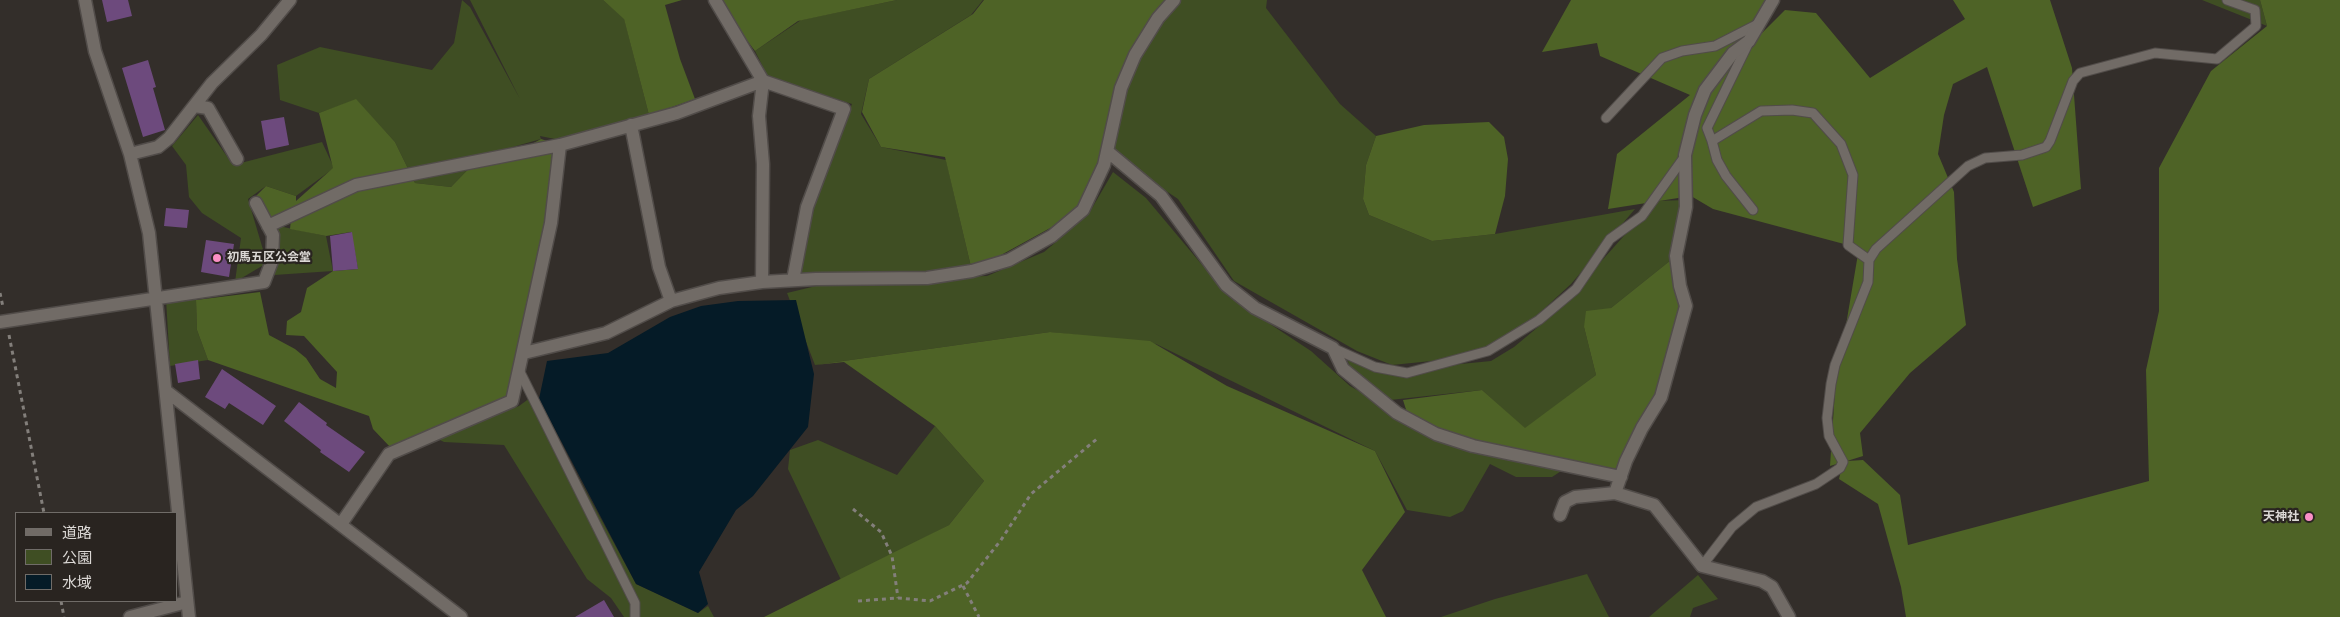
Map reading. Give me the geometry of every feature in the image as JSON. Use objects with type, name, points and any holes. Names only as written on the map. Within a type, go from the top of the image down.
[{"type":"street","points":[[85,0],[95,51],[130,154],[149,233],[189,617]]},
{"type":"street","points":[[130,154],[158,147],[169,138],[212,83],[261,35],[290,0]]},
{"type":"street","points":[[715,0],[763,81],[759,116],[763,164],[762,282]]},
{"type":"street","points":[[524,353],[606,333],[670,301],[719,288],[793,280],[927,278],[972,271],[1009,260],[1052,236],[1084,210],[1104,165],[1121,88],[1134,55],[1158,18],[1174,0]]},
{"type":"street","points":[[1615,493],[1642,428],[1661,397],[1686,306],[1680,286],[1676,256],[1686,206],[1685,155],[1695,115],[1705,90],[1733,53],[1749,41],[1774,0]]},
{"type":"street","points":[[268,226],[356,185],[560,145],[677,114],[763,81],[844,109],[807,207],[793,280]]},
{"type":"street","points":[[194,106],[208,108],[237,159]]},
{"type":"street","points":[[631,125],[659,267],[670,301]]},
{"type":"street","points":[[340,524],[389,454],[512,401],[552,223],[560,145]]},
{"type":"street","points":[[1107,151],[1161,196],[1226,284],[1255,308],[1332,348],[1343,369],[1397,413],[1436,434],[1473,446],[1621,477]]},
{"type":"street","points":[[3,322],[264,282],[272,261],[273,235],[256,203]]},
{"type":"street","points":[[166,391],[461,617]]},
{"type":"street","points":[[1560,515],[1565,502],[1575,497],[1615,493],[1654,505],[1702,566],[1762,581],[1772,587],[1789,617]]},
{"type":"street","points":[[130,617],[187,602]]},
{"type":"lane","points":[[1702,566],[1732,527],[1756,507],[1816,484],[1840,468],[1843,462],[1829,436],[1829,400],[1836,365],[1868,282],[1869,260],[1876,249],[1968,166],[1985,158],[2022,155],[2046,147],[2073,81],[2080,73],[2155,53],[2217,60],[2256,26],[2255,10],[2227,0]]},
{"type":"lane","points":[[1606,118],[1662,58],[1682,51],[1715,46],[1760,23]]},
{"type":"lane","points":[[1749,41],[1707,128],[1717,160],[1726,176],[1753,210]]},
{"type":"lane","points":[[1712,141],[1761,111],[1792,110],[1813,113],[1841,144],[1853,175],[1848,245],[1869,260]]},
{"type":"lane","points":[[1332,348],[1375,367],[1407,373],[1488,351],[1538,320],[1576,289],[1610,239],[1642,216],[1685,155]]},
{"type":"lane","points":[[520,372],[635,602],[635,617]]},
{"type":"path","points":[[0,293],[3,322],[44,512]]},
{"type":"path","points":[[858,601],[898,598],[930,601],[967,584],[1001,540],[1031,494],[1098,438]]},
{"type":"path","points":[[853,509],[881,532],[892,556],[898,598]]},
{"type":"path","points":[[963,586],[979,617]]},
{"type":"path","points":[[61,602],[64,617]]},
{"type":"green space","points":[[462,0],[470,7],[520,99],[470,0],[603,0],[624,18],[649,115],[560,140],[540,136],[541,139],[481,156],[451,187],[415,183],[395,142],[356,100],[319,113],[280,100],[277,65],[320,47],[432,70],[454,43]]},
{"type":"green space","points":[[603,0],[682,0],[665,5],[680,59],[695,99],[649,115],[624,19]]},
{"type":"green space","points":[[716,0],[897,0],[798,21],[755,51]]},
{"type":"green space","points":[[897,0],[983,0],[971,15],[869,79],[861,114],[881,147],[946,160],[971,267],[931,278],[987,276],[1044,252],[1088,215],[1113,172],[1146,198],[1229,297],[1311,351],[1350,386],[1397,413],[1569,466],[1552,477],[1516,477],[1490,464],[1463,511],[1450,517],[1407,510],[1375,451],[1156,344],[1050,332],[815,365],[787,293],[845,279],[798,275],[814,198],[852,104],[768,77],[755,51],[801,20]]},
{"type":"green space","points":[[984,0],[1169,0],[1135,55],[1083,210],[972,271],[945,157],[881,147],[862,112],[869,79],[973,14]]},
{"type":"green space","points":[[1179,0],[1267,0],[1266,8],[1340,104],[1376,136],[1366,165],[1363,199],[1369,215],[1432,241],[1495,234],[1635,209],[1571,284],[1533,319],[1481,356],[1392,365],[1357,351],[1234,281],[1178,199],[1107,151],[1118,104],[1144,39]]},
{"type":"green space","points":[[1571,0],[1773,0],[1710,85],[1785,10],[1816,13],[1870,78],[1965,19],[1953,0],[2050,0],[2072,68],[2081,189],[2033,207],[1987,67],[1953,84],[1944,115],[1938,154],[1954,192],[1957,259],[1966,325],[1910,373],[1860,433],[1863,456],[1847,461],[1863,460],[1900,495],[1908,545],[2149,481],[2146,370],[2159,311],[2159,168],[2211,71],[2267,26],[2260,0],[2340,0],[2340,617],[1906,617],[1901,587],[1878,504],[1839,479],[1843,462],[1830,466],[1835,390],[1859,248],[1713,209],[1691,196],[1608,209],[1617,154],[1690,95],[1600,56],[1597,43],[1542,52]]},
{"type":"green space","points":[[2202,0],[2260,0],[2267,26]]},
{"type":"green space","points":[[356,99],[395,142],[415,183],[451,187],[481,156],[519,151],[541,139],[560,145],[512,401],[391,448],[373,429],[369,416],[208,360],[197,330],[196,300],[260,292],[269,335],[295,349],[306,358],[320,379],[336,388],[337,372],[304,336],[286,335],[287,321],[301,312],[307,288],[333,271],[358,269],[351,232],[326,236],[290,229],[291,219],[288,225],[261,224],[252,210],[254,198],[266,186],[296,196],[296,201],[333,168],[319,113]]},
{"type":"green space","points":[[198,115],[233,165],[322,142],[334,168],[296,196],[266,186],[248,199],[267,263],[235,282],[241,238],[202,213],[189,197],[186,165],[172,146]]},
{"type":"green space","points":[[1489,122],[1504,137],[1508,159],[1505,196],[1495,234],[1432,241],[1369,215],[1363,199],[1366,165],[1376,136],[1424,125]]},
{"type":"green space","points":[[1686,200],[1676,256],[1584,327],[1596,375],[1525,429],[1482,390],[1390,400],[1350,367],[1347,359],[1390,371],[1491,361],[1514,347],[1556,312],[1655,201]]},
{"type":"green space","points":[[274,225],[326,236],[333,271],[274,275],[277,260]]},
{"type":"green space","points":[[1676,256],[1686,306],[1665,385],[1621,477],[1482,448],[1409,419],[1403,400],[1482,390],[1525,428],[1596,375],[1584,327],[1586,311],[1611,308]]},
{"type":"green space","points":[[166,299],[196,300],[197,330],[208,360],[170,366]]},
{"type":"green space","points":[[1050,332],[1150,341],[1227,386],[1375,451],[1405,512],[1362,570],[1386,617],[764,617],[949,525],[984,481],[935,426],[844,362],[815,365]]},
{"type":"green space","points":[[534,395],[636,584],[698,613],[708,606],[714,617],[624,617],[611,598],[587,579],[504,445],[444,442],[436,438],[519,406]]},
{"type":"green space","points":[[935,426],[984,481],[949,525],[842,582],[788,469],[790,450],[818,440],[897,475]]},
{"type":"green space","points":[[1587,574],[1609,617],[1441,617],[1495,599]]},
{"type":"green space","points":[[1698,575],[1718,599],[1693,608],[1690,617],[1649,617]]},
{"type":"water","points":[[796,300],[814,374],[808,427],[753,496],[736,510],[699,572],[708,604],[698,613],[636,584],[539,399],[547,361],[608,353],[670,317],[701,306],[738,301]]},
{"type":"building","points":[[102,0],[128,0],[132,16],[107,22]]},
{"type":"building","points":[[148,60],[156,87],[153,88],[165,130],[143,137],[122,68]]},
{"type":"building","points":[[284,117],[289,145],[266,150],[261,121]]},
{"type":"building","points":[[166,208],[189,210],[187,228],[164,226]]},
{"type":"building","points":[[352,232],[358,269],[333,271],[330,236]]},
{"type":"building","name":"初馬五区公会堂","points":[[206,240],[234,244],[229,277],[201,272]]},
{"type":"building","points":[[198,360],[200,379],[178,383],[175,364]]},
{"type":"building","points":[[222,369],[276,406],[263,425],[229,403],[225,409],[205,397]]},
{"type":"building","points":[[299,402],[327,423],[326,425],[365,452],[349,472],[320,452],[321,450],[284,421]]},
{"type":"building","points":[[604,600],[614,617],[575,617]]},
{"type":"place","name":"初馬五区公会堂","points":[[217,258]]},
{"type":"place","name":"天神社","points":[[2309,517]]}]
